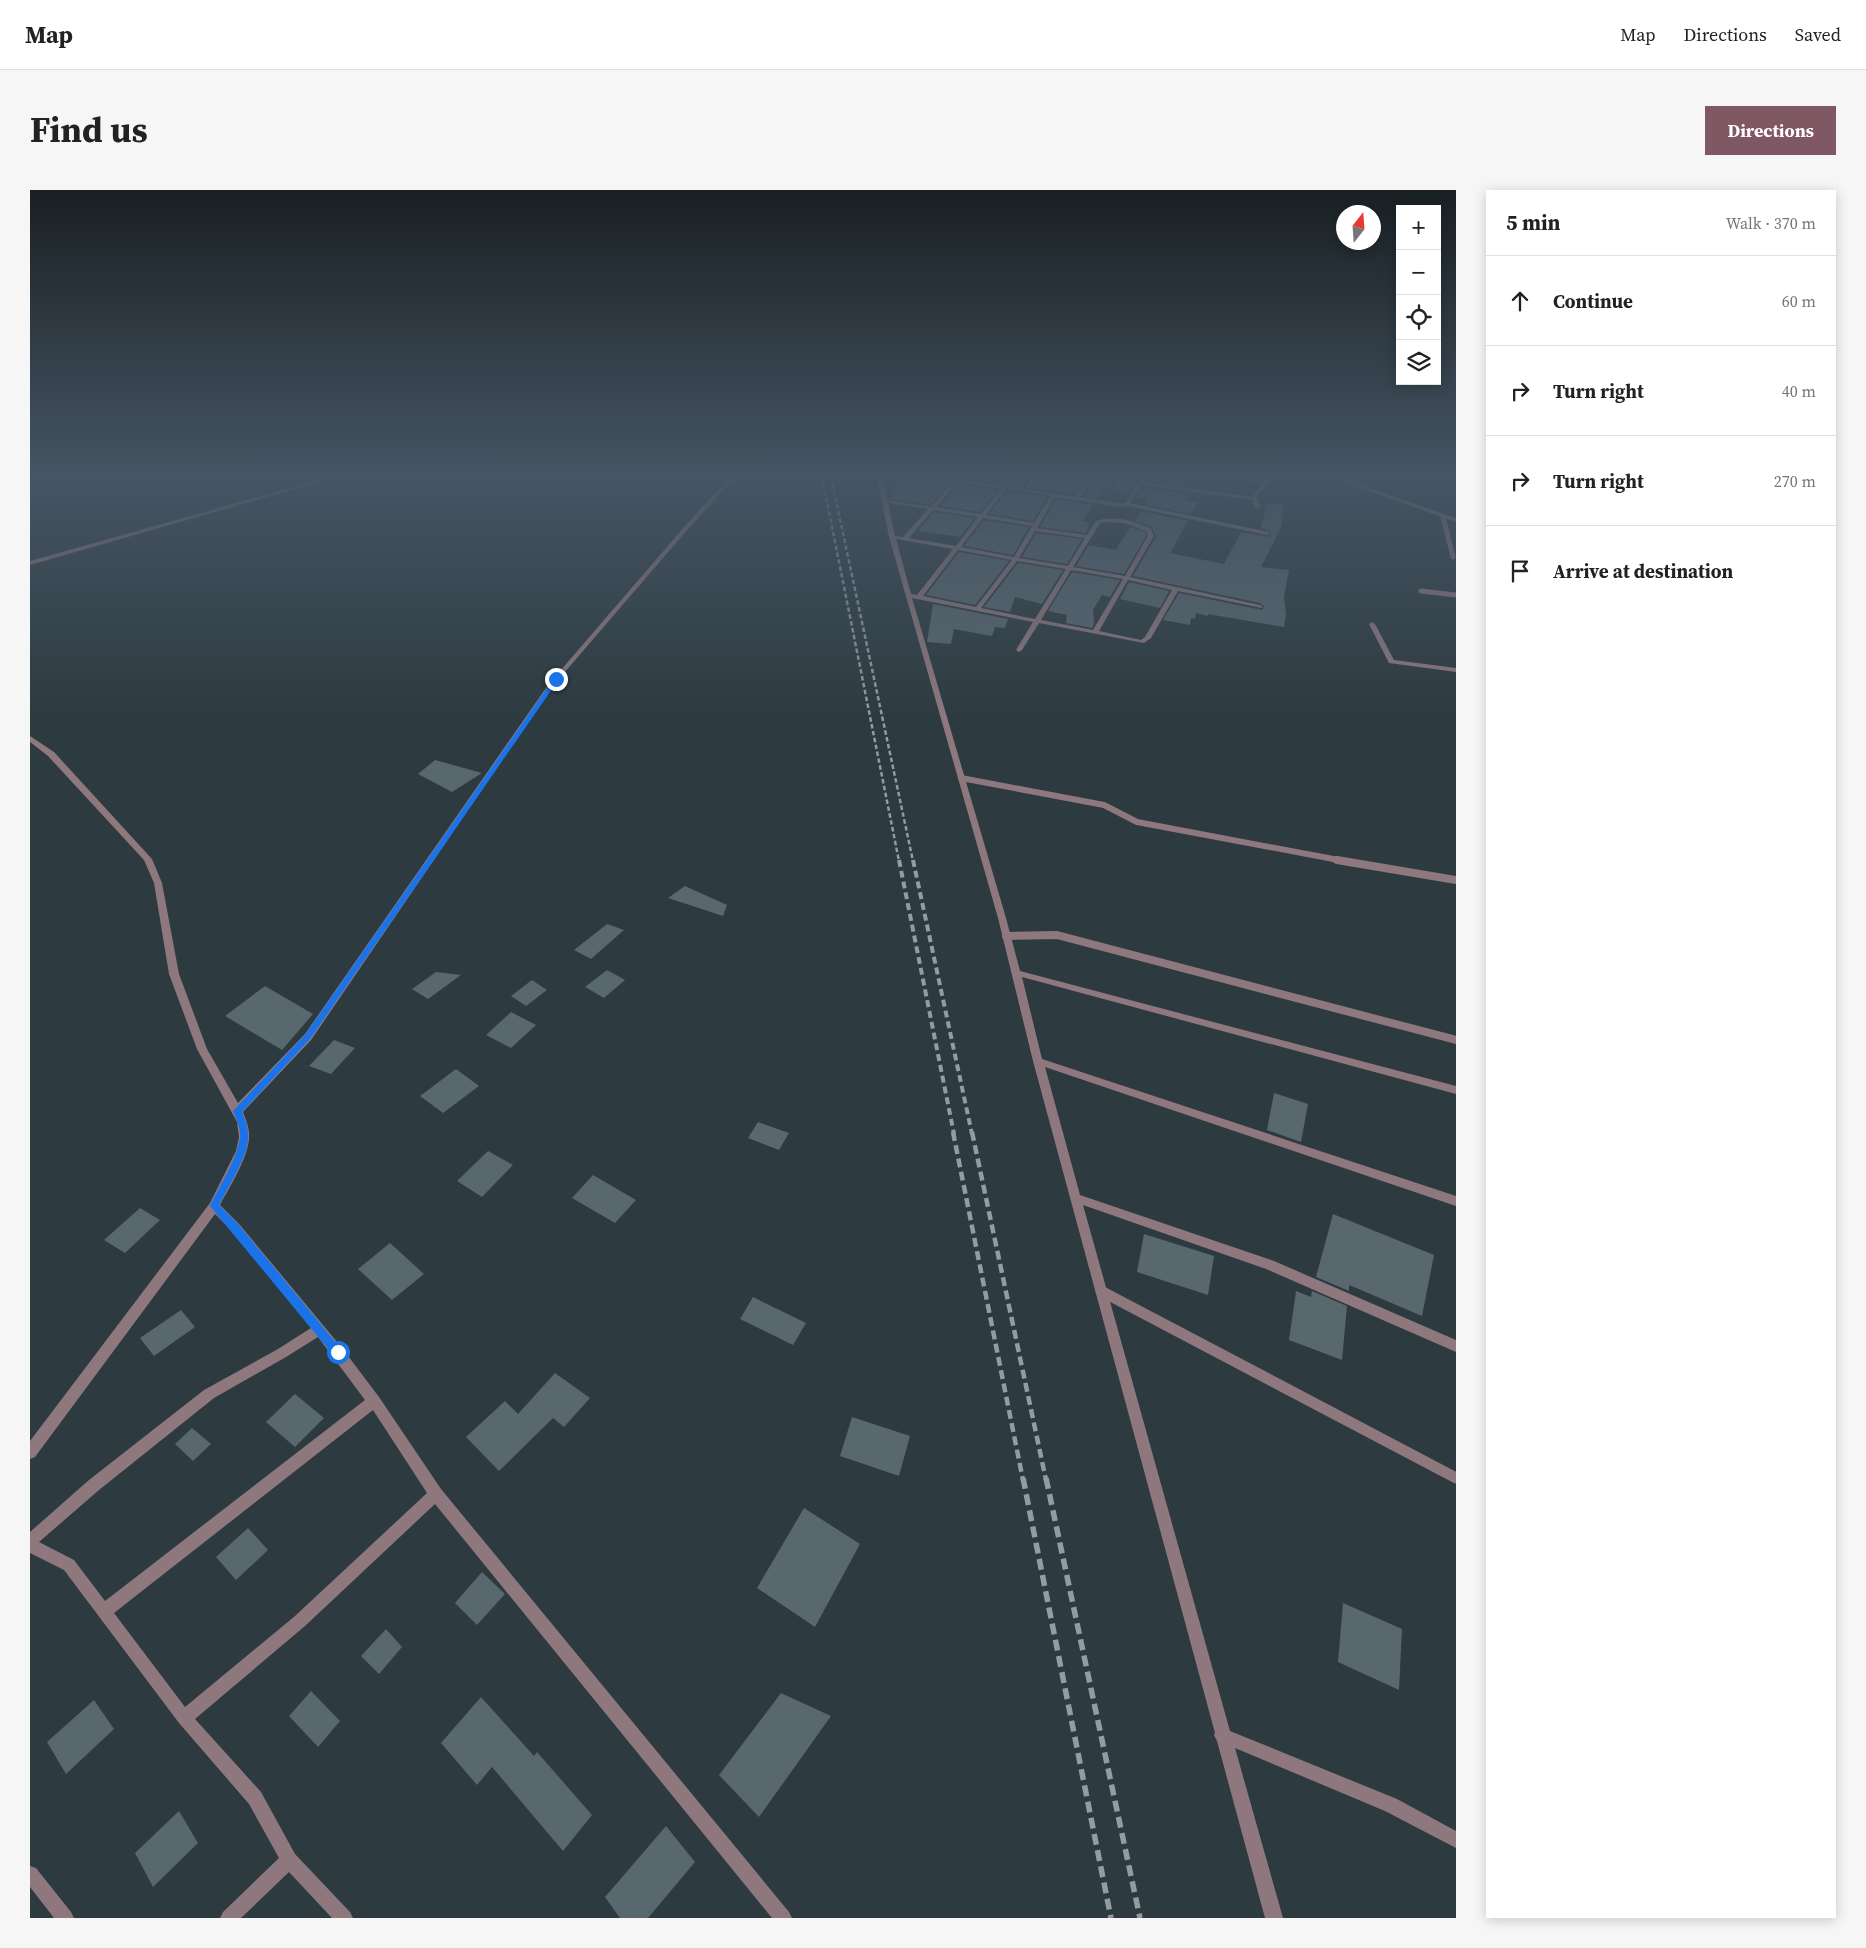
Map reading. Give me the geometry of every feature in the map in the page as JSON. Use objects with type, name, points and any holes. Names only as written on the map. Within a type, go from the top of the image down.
[{"type":"street","points":[[30,563],[49,558]]},
{"type":"street","points":[[237,1111],[308,1037],[550,686],[660,558]]},
{"type":"street","points":[[900,558],[914,596],[961,778],[1017,973],[1038,1061],[1222,1735],[1274,1918]]},
{"type":"street","points":[[914,596],[948,558]]},
{"type":"street","points":[[977,609],[1016,558],[1126,578],[1260,607]]},
{"type":"street","points":[[1019,650],[1074,558]]},
{"type":"street","points":[[1095,633],[1138,558]]},
{"type":"street","points":[[914,596],[1137,641],[1146,640],[1176,589]]},
{"type":"street","points":[[1372,624],[1391,662],[1456,670]]},
{"type":"street","points":[[30,738],[51,754],[148,859],[158,883],[174,974],[202,1049],[242,1122],[244,1137],[241,1151],[214,1206],[30,1452]]},
{"type":"street","points":[[1017,973],[1456,1090]]},
{"type":"street","points":[[1038,1061],[1456,1201]]},
{"type":"street","points":[[1076,1198],[1289,1272],[1456,1346]]},
{"type":"street","points":[[214,1206],[253,1249],[374,1400],[436,1494],[783,1918]]},
{"type":"street","points":[[30,1541],[94,1485],[209,1394],[282,1353],[318,1330]]},
{"type":"street","points":[[105,1611],[374,1400]]},
{"type":"street","points":[[184,1718],[300,1621],[436,1494]]},
{"type":"street","points":[[30,1545],[69,1564],[184,1718],[255,1798],[289,1860],[344,1918]]},
{"type":"street","points":[[1222,1735],[1391,1806],[1456,1840]]},
{"type":"street","points":[[229,1918],[289,1860]]},
{"type":"street","points":[[30,1874],[65,1918]]},
{"type":"lane","points":[[1421,591],[1456,595]]},
{"type":"lane","points":[[961,778],[1104,806],[1137,822],[1314,856],[1456,880]]},
{"type":"lane","points":[[1006,936],[1057,935],[1456,1040]]},
{"type":"lane","points":[[1101,1291],[1456,1478]]},
{"type":"building","points":[[955,558],[990,558],[1009,561],[975,605],[926,595]]},
{"type":"building","points":[[1026,558],[1071,558],[1067,564]]},
{"type":"building","points":[[1081,558],[1133,558],[1124,574],[1076,566]]},
{"type":"building","points":[[1144,558],[1193,558],[1224,564],[1227,558],[1266,558],[1261,567],[1289,570],[1284,597],[1286,615],[1284,627],[1196,613],[1195,619],[1191,618],[1190,625],[1163,620],[1179,593],[1262,610],[1264,606],[1260,603],[1133,576]]},
{"type":"building","points":[[1018,563],[1063,570],[1042,604],[1015,597],[1010,612],[984,607]]},
{"type":"building","points":[[1072,572],[1120,580],[1110,597],[1102,595],[1093,610],[1094,624],[1092,628],[1066,623],[1067,615],[1048,611]]},
{"type":"building","points":[[1129,582],[1169,591],[1160,608],[1120,599]]},
{"type":"building","points":[[933,604],[1008,619],[1005,628],[995,627],[992,636],[954,629],[951,644],[927,642]]},
{"type":"building","points":[[435,760],[482,773],[452,792],[418,774]]},
{"type":"building","points":[[685,886],[727,905],[723,916],[668,898]]},
{"type":"building","points":[[607,924],[624,930],[591,959],[574,950]]},
{"type":"building","points":[[607,970],[625,980],[604,998],[585,987]]},
{"type":"building","points":[[436,972],[461,975],[428,999],[412,989]]},
{"type":"building","points":[[532,980],[547,990],[526,1006],[511,996]]},
{"type":"building","points":[[265,986],[313,1014],[282,1050],[225,1016]]},
{"type":"building","points":[[511,1012],[536,1025],[511,1048],[486,1035]]},
{"type":"building","points":[[334,1040],[355,1048],[331,1074],[309,1066]]},
{"type":"building","points":[[456,1069],[479,1086],[443,1113],[420,1096]]},
{"type":"building","points":[[1274,1093],[1308,1104],[1301,1142],[1267,1130]]},
{"type":"building","points":[[758,1122],[789,1133],[779,1150],[748,1138]]},
{"type":"building","points":[[488,1151],[513,1165],[482,1197],[457,1181]]},
{"type":"building","points":[[593,1175],[636,1200],[615,1223],[572,1198]]},
{"type":"building","points":[[140,1208],[160,1220],[125,1253],[104,1240]]},
{"type":"building","points":[[1333,1214],[1434,1255],[1422,1316],[1349,1285],[1349,1291],[1316,1277]]},
{"type":"building","points":[[1144,1234],[1214,1256],[1208,1295],[1137,1272]]},
{"type":"building","points":[[390,1243],[424,1274],[392,1300],[358,1269]]},
{"type":"building","points":[[1296,1291],[1311,1297],[1312,1291],[1347,1306],[1342,1360],[1289,1340]]},
{"type":"building","points":[[753,1297],[806,1323],[793,1345],[740,1319]]},
{"type":"building","points":[[181,1310],[195,1327],[154,1356],[140,1338]]},
{"type":"building","points":[[555,1373],[590,1398],[564,1427],[553,1418],[499,1471],[466,1437],[505,1401],[518,1414]]},
{"type":"building","points":[[295,1394],[324,1418],[295,1447],[266,1422]]},
{"type":"building","points":[[852,1417],[910,1436],[899,1476],[840,1456]]},
{"type":"building","points":[[192,1428],[211,1444],[193,1461],[175,1444]]},
{"type":"building","points":[[804,1508],[860,1544],[815,1627],[757,1588]]},
{"type":"building","points":[[248,1528],[268,1550],[236,1580],[216,1557]]},
{"type":"building","points":[[482,1572],[505,1594],[477,1625],[455,1603]]},
{"type":"building","points":[[1343,1603],[1402,1629],[1399,1690],[1338,1662]]},
{"type":"building","points":[[386,1629],[402,1647],[379,1674],[361,1656]]},
{"type":"building","points":[[311,1691],[340,1721],[318,1747],[289,1716]]},
{"type":"building","points":[[781,1693],[831,1716],[759,1817],[719,1775]]},
{"type":"building","points":[[481,1697],[534,1756],[537,1752],[592,1815],[563,1851],[492,1767],[477,1785],[441,1743]]},
{"type":"building","points":[[94,1700],[114,1729],[66,1774],[47,1742]]},
{"type":"building","points":[[179,1811],[198,1843],[153,1887],[135,1853]]},
{"type":"building","points":[[666,1826],[695,1862],[648,1918],[620,1918],[605,1897]]},
{"type":"railway","points":[[838,558],[899,861]]},
{"type":"railway","points":[[848,558],[913,861]]},
{"type":"railway","points":[[899,860],[954,1134]]},
{"type":"railway","points":[[913,860],[972,1134]]},
{"type":"railway","points":[[953,1132],[1023,1480]]},
{"type":"railway","points":[[972,1132],[1046,1480]]},
{"type":"railway","points":[[1023,1478],[1111,1918]]},
{"type":"railway","points":[[1046,1478],[1140,1918]]},
{"type":"route","points":[[338,1352],[236,1228],[214,1206],[241,1151],[244,1137],[242,1122],[237,1111],[308,1037],[556,679]]}]
